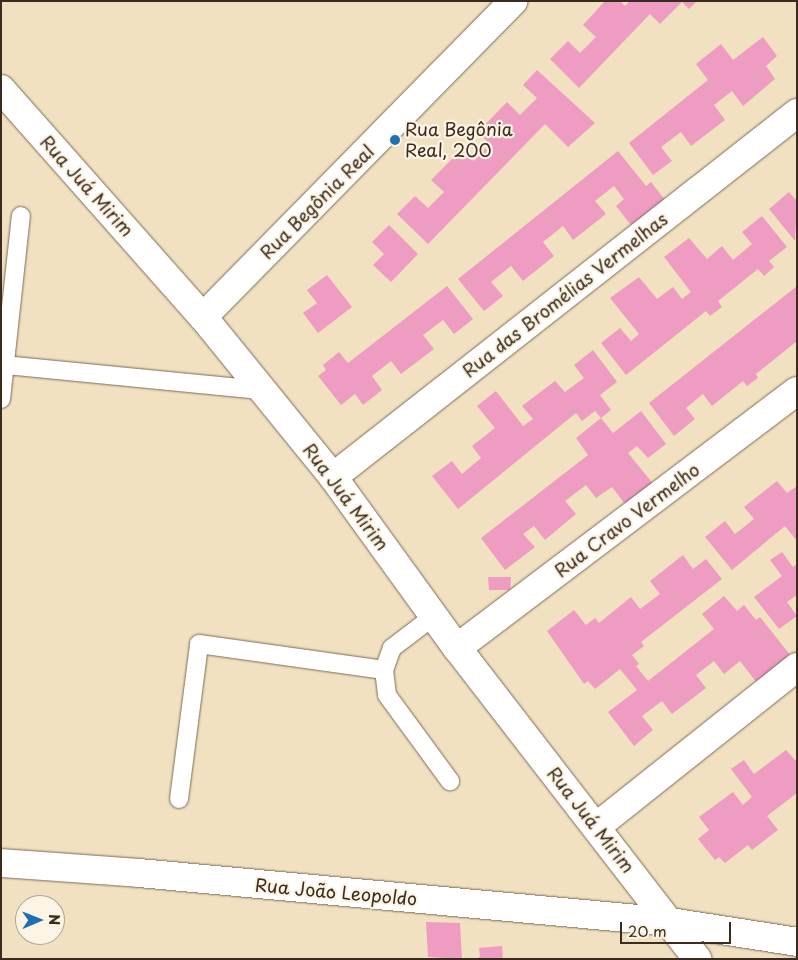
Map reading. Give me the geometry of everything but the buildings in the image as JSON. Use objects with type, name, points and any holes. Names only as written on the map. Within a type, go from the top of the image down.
[{"type":"street","name":"Rua Begônia Real","points":[[203,317],[514,1]]},
{"type":"street","name":"Rua Juá Mirim","points":[[1,89],[203,317],[333,477],[457,648],[697,959]]},
{"type":"street","name":"Rua das Bromélias Vermelhas","points":[[333,477],[797,113]]},
{"type":"street","name":"Rua Cravo Vermelho","points":[[457,648],[797,391]]},
{"type":"street","points":[[596,827],[797,667]]},
{"type":"street","name":"Rua João Leopoldo","points":[[1,863],[139,873],[670,922],[797,942]]},
{"type":"lane","points":[[1,399],[21,216]]},
{"type":"lane","points":[[5,365],[262,390]]},
{"type":"lane","points":[[434,616],[392,648],[384,670],[387,695],[450,781]]},
{"type":"lane","points":[[179,799],[200,644],[384,670]]},
{"type":"place","name":"Rua Begônia Real, 200","points":[[395,140]]}]
